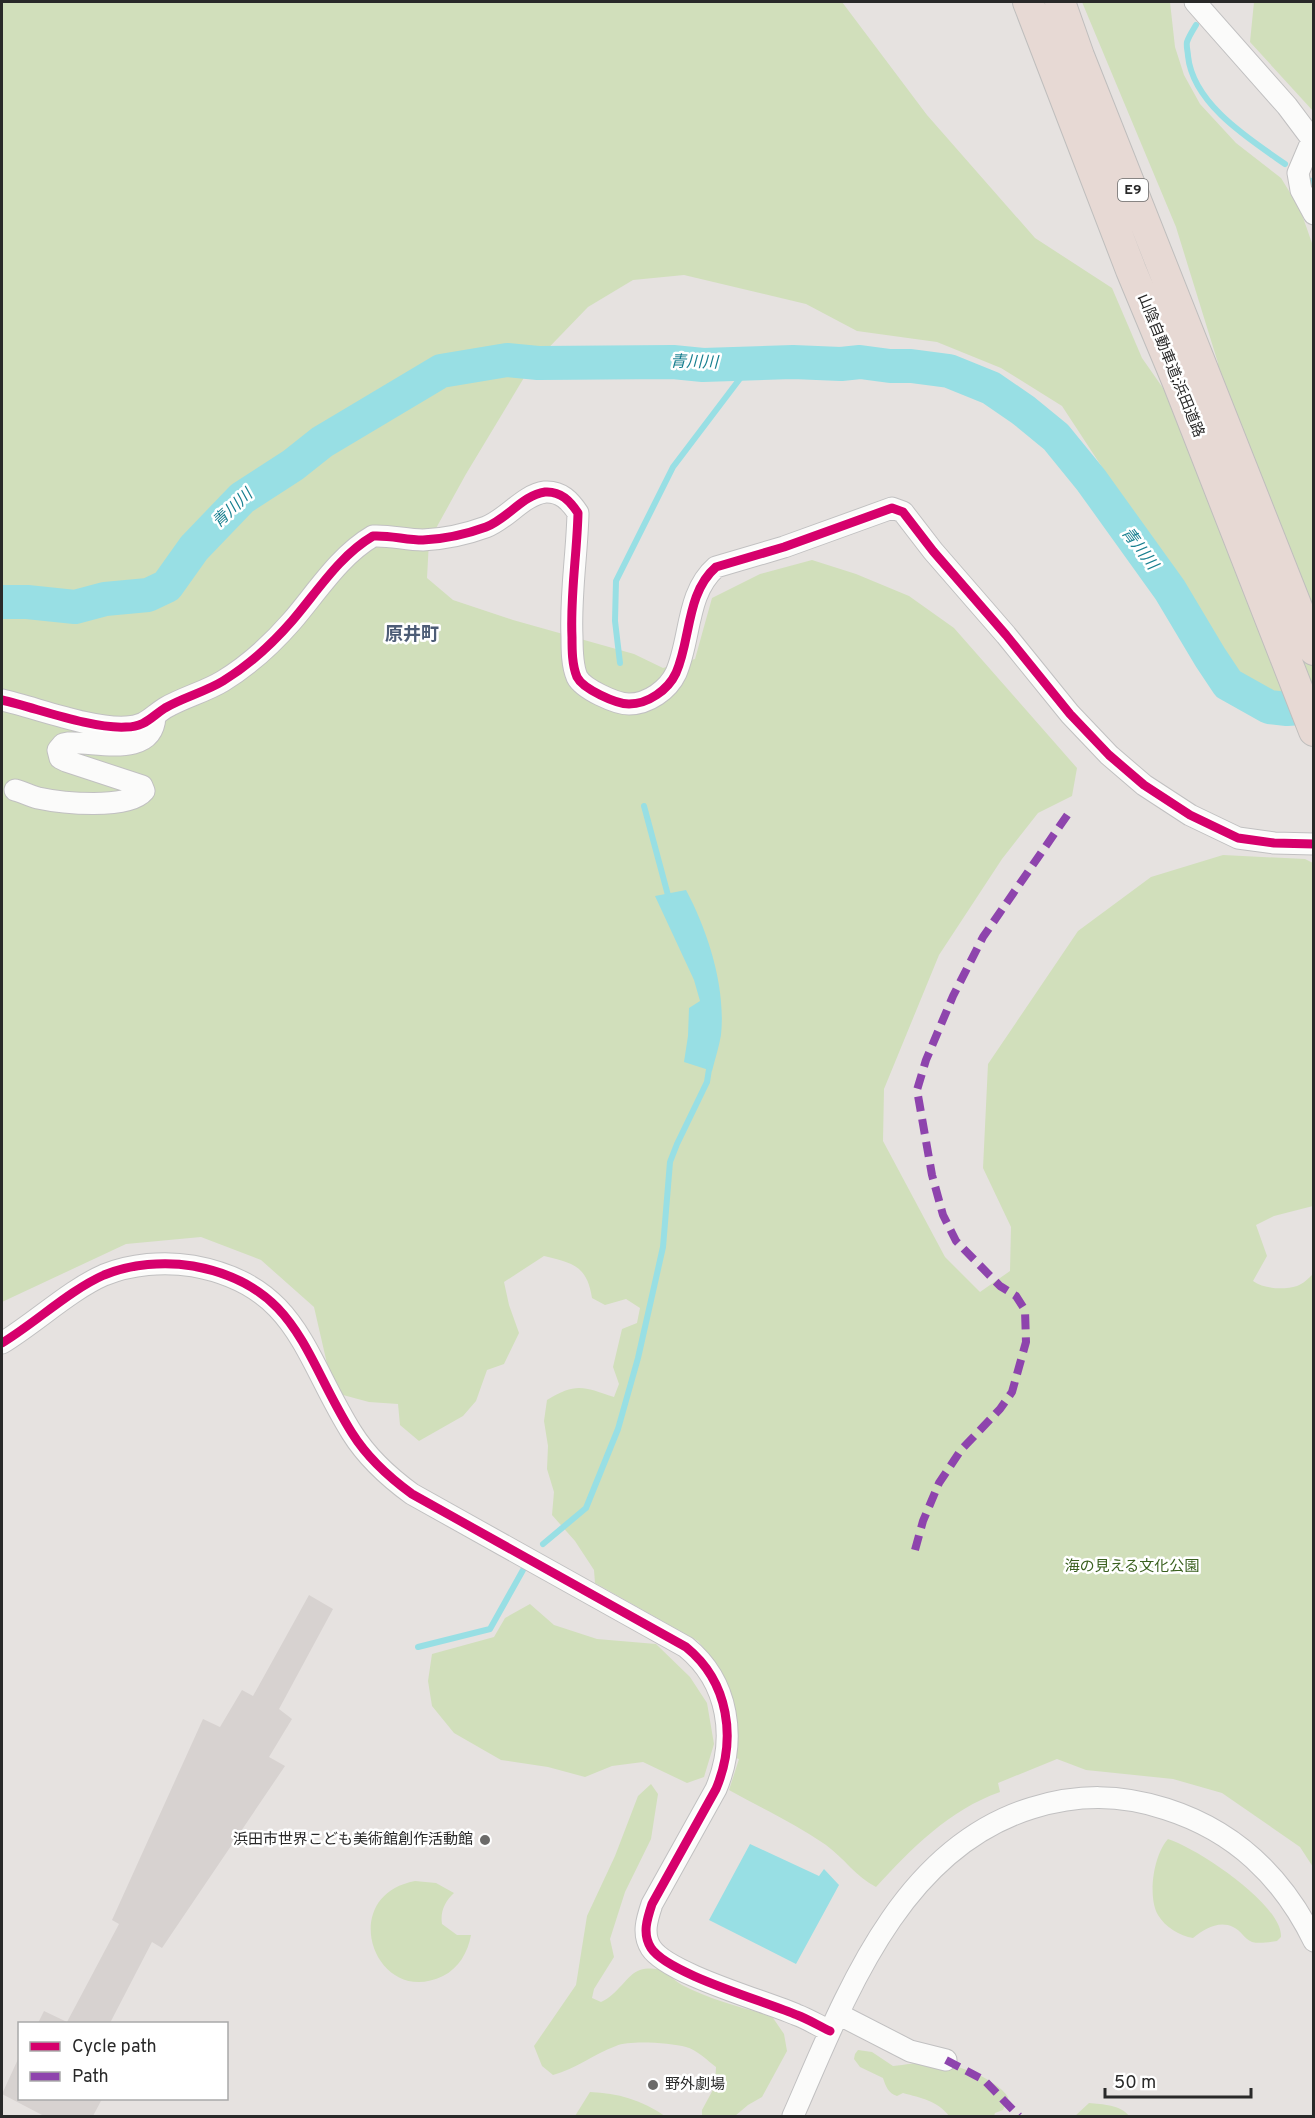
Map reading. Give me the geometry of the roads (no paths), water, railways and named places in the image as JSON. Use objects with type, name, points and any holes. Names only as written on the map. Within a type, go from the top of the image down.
[{"type":"highway","points":[[1006,2],[1052,110],[1131,270]]},
{"type":"highway","name":"山陰自動車道;浜田道路","points":[[1028,2],[1131,270],[1178,383],[1314,731]]},
{"type":"highway","name":"山陰自動車道;浜田道路","points":[[1060,2],[1079,56],[1314,650]]},
{"type":"street","points":[[1195,2],[1287,106],[1313,141],[1298,173],[1302,190],[1314,214]]},
{"type":"street","points":[[2,700],[90,723],[127,728],[146,723],[165,708],[223,681],[262,653],[331,573],[358,546],[373,536],[422,540],[471,532],[502,519],[532,497],[545,492],[560,494],[578,513],[570,604],[572,651],[579,681],[618,703],[632,704],[648,700],[663,690],[675,674],[693,605],[709,574],[716,567],[827,533],[892,508],[903,512],[1070,714],[1109,755],[1144,785],[1190,815],[1238,838],[1274,843],[1314,844]]},
{"type":"street","points":[[15,790],[35,797],[72,802],[120,801],[139,795],[144,791],[142,786],[66,761],[60,758],[58,750],[63,744],[68,743],[133,744],[147,736],[152,729],[155,716]]},
{"type":"street","points":[[2,1343],[89,1282],[112,1272],[148,1264],[184,1265],[215,1271],[251,1288],[276,1305],[299,1333],[352,1434],[394,1480],[412,1494],[686,1647],[704,1665],[722,1699],[728,1739],[723,1770],[716,1789],[652,1904],[647,1919],[645,1931],[647,1940],[658,1956],[693,1975],[799,2015],[834,2023],[910,2051],[946,2060]]},
{"type":"street","points":[[793,2116],[855,1979],[884,1928],[945,1855],[978,1831],[1015,1813],[1056,1801],[1106,1796],[1144,1802],[1186,1815],[1220,1833],[1253,1857],[1280,1884],[1314,1941]]},
{"type":"water","points":[[686,890],[708,941],[721,998],[721,1035],[712,1071],[684,1062],[689,1008],[700,1001],[694,980],[655,896]]},
{"type":"water","points":[[750,1844],[819,1876],[824,1869],[839,1885],[796,1964],[709,1920]]},
{"type":"waterway","points":[[1196,25],[1187,45],[1192,73],[1200,90],[1225,119],[1285,164]]},
{"type":"waterway","points":[[1311,181],[1314,184]]},
{"type":"waterway","name":"青川川","points":[[2,602],[75,607],[105,599],[148,595],[167,586],[194,548],[242,498],[293,465],[322,442],[441,371],[507,360],[538,363],[673,362],[703,365],[860,362],[911,366],[949,371],[991,388],[1056,437],[1091,480],[1170,590],[1228,684],[1269,707],[1287,709],[1314,707]]},
{"type":"waterway","points":[[620,663],[615,621],[616,581],[673,467],[751,364]]},
{"type":"waterway","points":[[644,806],[669,899]]},
{"type":"waterway","points":[[543,1544],[586,1508],[618,1429],[638,1358],[663,1247],[670,1162],[707,1082],[710,1063]]},
{"type":"waterway","points":[[418,1647],[490,1629],[523,1570]]},
{"type":"place","name":"浜田市世界こども美術館創作活動館","points":[[485,1840]]},
{"type":"place","name":"野外劇場","points":[[653,2085]]},
{"type":"district","name":"原井町","points":[[412,635]]},
{"type":"park label","name":"海の見える文化公園","points":[[1132,1567]]}]
